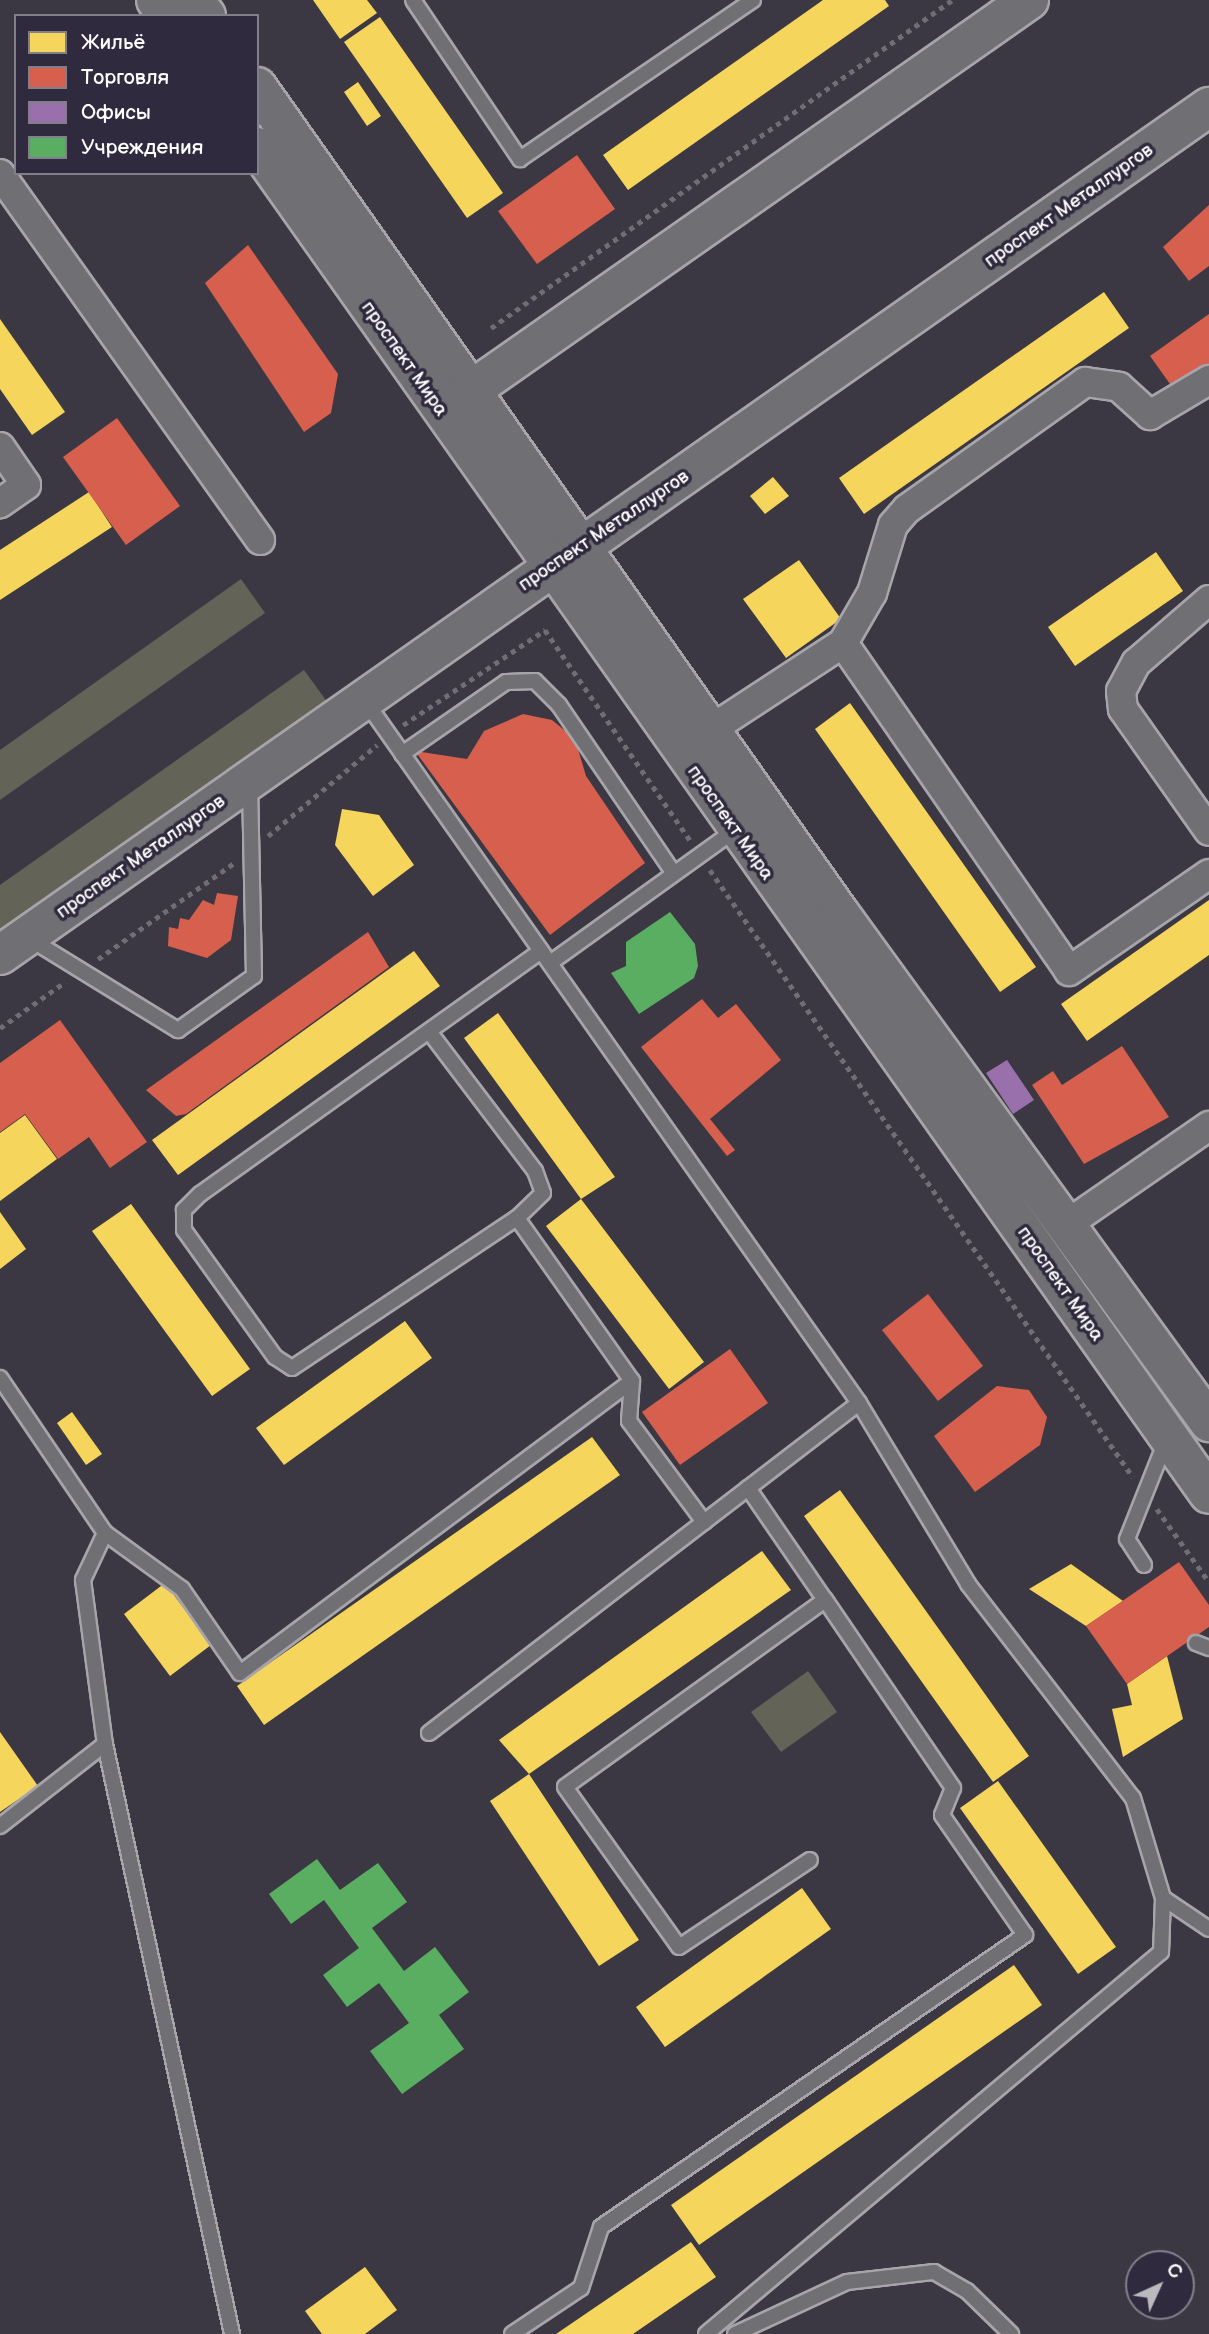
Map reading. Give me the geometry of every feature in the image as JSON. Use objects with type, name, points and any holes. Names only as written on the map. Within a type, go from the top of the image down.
[{"type":"main road","points":[[440,412],[1029,0]]},
{"type":"main road","name":"проспект Мира","points":[[259,90],[475,388],[840,914],[1209,1422]]},
{"type":"main road","name":"проспект Металлургов","points":[[13,946],[1209,107]]},
{"type":"main road","name":"проспект Мира","points":[[259,150],[735,830],[1209,1494]]},
{"type":"main road","points":[[735,830],[769,840],[840,914]]},
{"type":"street","points":[[0,174],[260,540]]},
{"type":"street","points":[[713,728],[843,643],[872,593],[893,525],[906,509],[1085,382],[1119,387],[1150,415],[1209,380]]},
{"type":"street","points":[[0,447],[26,485],[0,503]]},
{"type":"street","points":[[1209,600],[1136,663],[1121,691],[1123,709],[1209,831]]},
{"type":"street","points":[[843,643],[1069,971],[1209,874]]},
{"type":"street","points":[[1066,1225],[1209,1126]]},
{"type":"lane","points":[[413,0],[520,159],[753,0]]},
{"type":"lane","points":[[402,754],[506,682],[535,681],[559,705],[673,872]]},
{"type":"lane","points":[[365,701],[859,1402],[968,1584],[1133,1798],[1163,1898],[1161,1951],[706,2334]]},
{"type":"lane","points":[[13,946],[84,969],[178,1030],[254,976],[249,852],[250,782]]},
{"type":"lane","points":[[550,963],[735,830]]},
{"type":"lane","points":[[431,1034],[535,1171],[543,1193],[517,1218],[292,1368],[275,1357],[184,1230],[184,1210],[200,1194],[431,1034],[541,951]]},
{"type":"lane","points":[[517,1218],[632,1381],[629,1421],[704,1522]]},
{"type":"lane","points":[[0,1378],[105,1533],[182,1589],[240,1673],[632,1381]]},
{"type":"lane","points":[[429,1732],[859,1402]]},
{"type":"lane","points":[[1144,1565],[1127,1539],[1168,1436]]},
{"type":"lane","points":[[512,2334],[581,2288],[601,2227],[1025,1935],[942,1815],[953,1788],[748,1488]]},
{"type":"lane","points":[[105,1533],[83,1580],[105,1744],[232,2334]]},
{"type":"lane","points":[[810,1860],[679,1947],[565,1787],[825,1600]]},
{"type":"lane","points":[[0,1826],[105,1744]]},
{"type":"lane","points":[[1163,1898],[1194,1913],[1209,1929]]},
{"type":"lane","points":[[735,2334],[847,2282],[934,2272],[967,2291],[1011,2334]]},
{"type":"path","points":[[491,328],[952,0]]},
{"type":"path","points":[[0,1028],[249,852],[389,735],[545,629],[699,855],[1209,1582]]},
{"type":"shaded area","points":[[241,579],[265,613],[0,800],[0,750]]},
{"type":"shaded area","points":[[304,670],[328,703],[0,935],[0,885]]},
{"type":"shaded area","points":[[808,1671],[837,1712],[781,1752],[751,1712]]},
{"type":"building: Жильё","points":[[313,0],[367,0],[377,13],[340,39]]},
{"type":"building: Жильё","points":[[823,0],[885,0],[889,6],[628,190],[603,155]]},
{"type":"building: Жильё","points":[[380,17],[503,193],[467,218],[344,42]]},
{"type":"building: Жильё","points":[[358,82],[381,116],[367,126],[344,92]]},
{"type":"building: Жильё","points":[[1104,292],[1129,328],[864,514],[839,478]]},
{"type":"building: Жильё","points":[[0,319],[65,412],[32,435],[0,389]]},
{"type":"building: Жильё","points":[[773,477],[789,496],[765,514],[750,496]]},
{"type":"building: Жильё","points":[[89,492],[112,527],[0,600],[0,550]]},
{"type":"building: Жильё","points":[[1156,552],[1183,591],[1075,666],[1048,627]]},
{"type":"building: Жильё","points":[[799,560],[841,619],[786,658],[743,599]]},
{"type":"building: Жильё","points":[[850,703],[1036,967],[1000,992],[815,729]]},
{"type":"building: Жильё","points":[[342,809],[379,815],[414,865],[373,896],[335,845]]},
{"type":"building: Жильё","points":[[1209,900],[1209,955],[1087,1041],[1061,1004]]},
{"type":"building: Жильё","points":[[414,951],[440,986],[178,1175],[152,1140]]},
{"type":"building: Жильё","points":[[498,1013],[615,1177],[581,1199],[464,1038]]},
{"type":"building: Жильё","points":[[25,1115],[57,1159],[0,1201],[0,1133]]},
{"type":"building: Жильё","points":[[581,1199],[704,1362],[669,1389],[546,1226]]},
{"type":"building: Жильё","points":[[131,1204],[250,1369],[212,1396],[92,1231]]},
{"type":"building: Жильё","points":[[0,1212],[26,1249],[0,1269]]},
{"type":"building: Жильё","points":[[405,1321],[432,1358],[284,1465],[256,1428]]},
{"type":"building: Жильё","points":[[72,1412],[102,1454],[86,1465],[57,1423]]},
{"type":"building: Жильё","points":[[592,1437],[620,1475],[264,1725],[237,1686]]},
{"type":"building: Жильё","points":[[840,1490],[1029,1756],[993,1782],[804,1516]]},
{"type":"building: Жильё","points":[[762,1551],[791,1590],[529,1774],[499,1740]]},
{"type":"building: Жильё","points":[[1071,1564],[1123,1601],[1086,1626],[1029,1589]]},
{"type":"building: Жильё","points":[[165,1583],[211,1645],[170,1676],[124,1614]]},
{"type":"building: Жильё","points":[[1167,1656],[1183,1719],[1123,1757],[1112,1709],[1132,1705],[1127,1684]]},
{"type":"building: Жильё","points":[[0,1732],[38,1786],[0,1812]]},
{"type":"building: Жильё","points":[[529,1774],[639,1940],[599,1966],[490,1801]]},
{"type":"building: Жильё","points":[[998,1781],[1116,1947],[1078,1974],[960,1808]]},
{"type":"building: Жильё","points":[[802,1888],[831,1929],[665,2047],[636,2007]]},
{"type":"building: Жильё","points":[[1014,1965],[1042,2005],[699,2245],[671,2205]]},
{"type":"building: Жильё","points":[[691,2242],[716,2277],[633,2334],[556,2334]]},
{"type":"building: Жильё","points":[[365,2267],[397,2310],[365,2334],[322,2334],[305,2311]]},
{"type":"building: Торговля","points":[[577,155],[615,209],[537,264],[498,211]]},
{"type":"building: Торговля","points":[[1209,205],[1209,266],[1189,281],[1163,247]]},
{"type":"building: Торговля","points":[[248,245],[338,374],[331,413],[304,432],[205,283]]},
{"type":"building: Торговля","points":[[1209,314],[1209,367],[1175,391],[1150,356]]},
{"type":"building: Торговля","points":[[117,418],[180,506],[126,545],[63,457]]},
{"type":"building: Торговля","points":[[523,714],[552,720],[575,739],[586,776],[645,863],[550,935],[415,751],[467,759],[484,731]]},
{"type":"building: Торговля","points":[[217,893],[238,896],[231,940],[207,958],[168,946],[169,927],[178,929],[180,918],[189,920],[203,900],[214,905]]},
{"type":"building: Торговля","points":[[368,932],[389,967],[186,1114],[176,1116],[146,1090]]},
{"type":"building: Торговля","points":[[702,999],[718,1018],[736,1004],[781,1060],[710,1119],[735,1150],[727,1156],[641,1047]]},
{"type":"building: Торговля","points":[[60,1020],[147,1142],[110,1168],[89,1137],[58,1159],[25,1114],[0,1132],[0,1063]]},
{"type":"building: Торговля","points":[[1122,1046],[1169,1117],[1084,1164],[1032,1085],[1053,1071],[1062,1085]]},
{"type":"building: Торговля","points":[[928,1294],[983,1366],[938,1401],[882,1330]]},
{"type":"building: Торговля","points":[[730,1349],[768,1403],[680,1465],[642,1412]]},
{"type":"building: Торговля","points":[[997,1386],[1029,1390],[1047,1417],[1040,1445],[975,1492],[934,1436]]},
{"type":"building: Торговля","points":[[1179,1562],[1209,1605],[1209,1627],[1127,1684],[1086,1626]]},
{"type":"building: Офисы","points":[[1007,1060],[1034,1100],[1013,1114],[986,1073]]},
{"type":"building: Учреждения","points":[[670,912],[695,944],[698,966],[694,978],[639,1014],[611,973],[626,966],[626,942]]},
{"type":"building: Учреждения","points":[[317,1859],[340,1890],[378,1863],[407,1902],[372,1928],[404,1971],[435,1947],[469,1992],[439,2015],[464,2049],[402,2094],[370,2051],[409,2023],[379,1983],[347,2007],[323,1975],[359,1948],[324,1900],[291,1924],[269,1894]]}]
